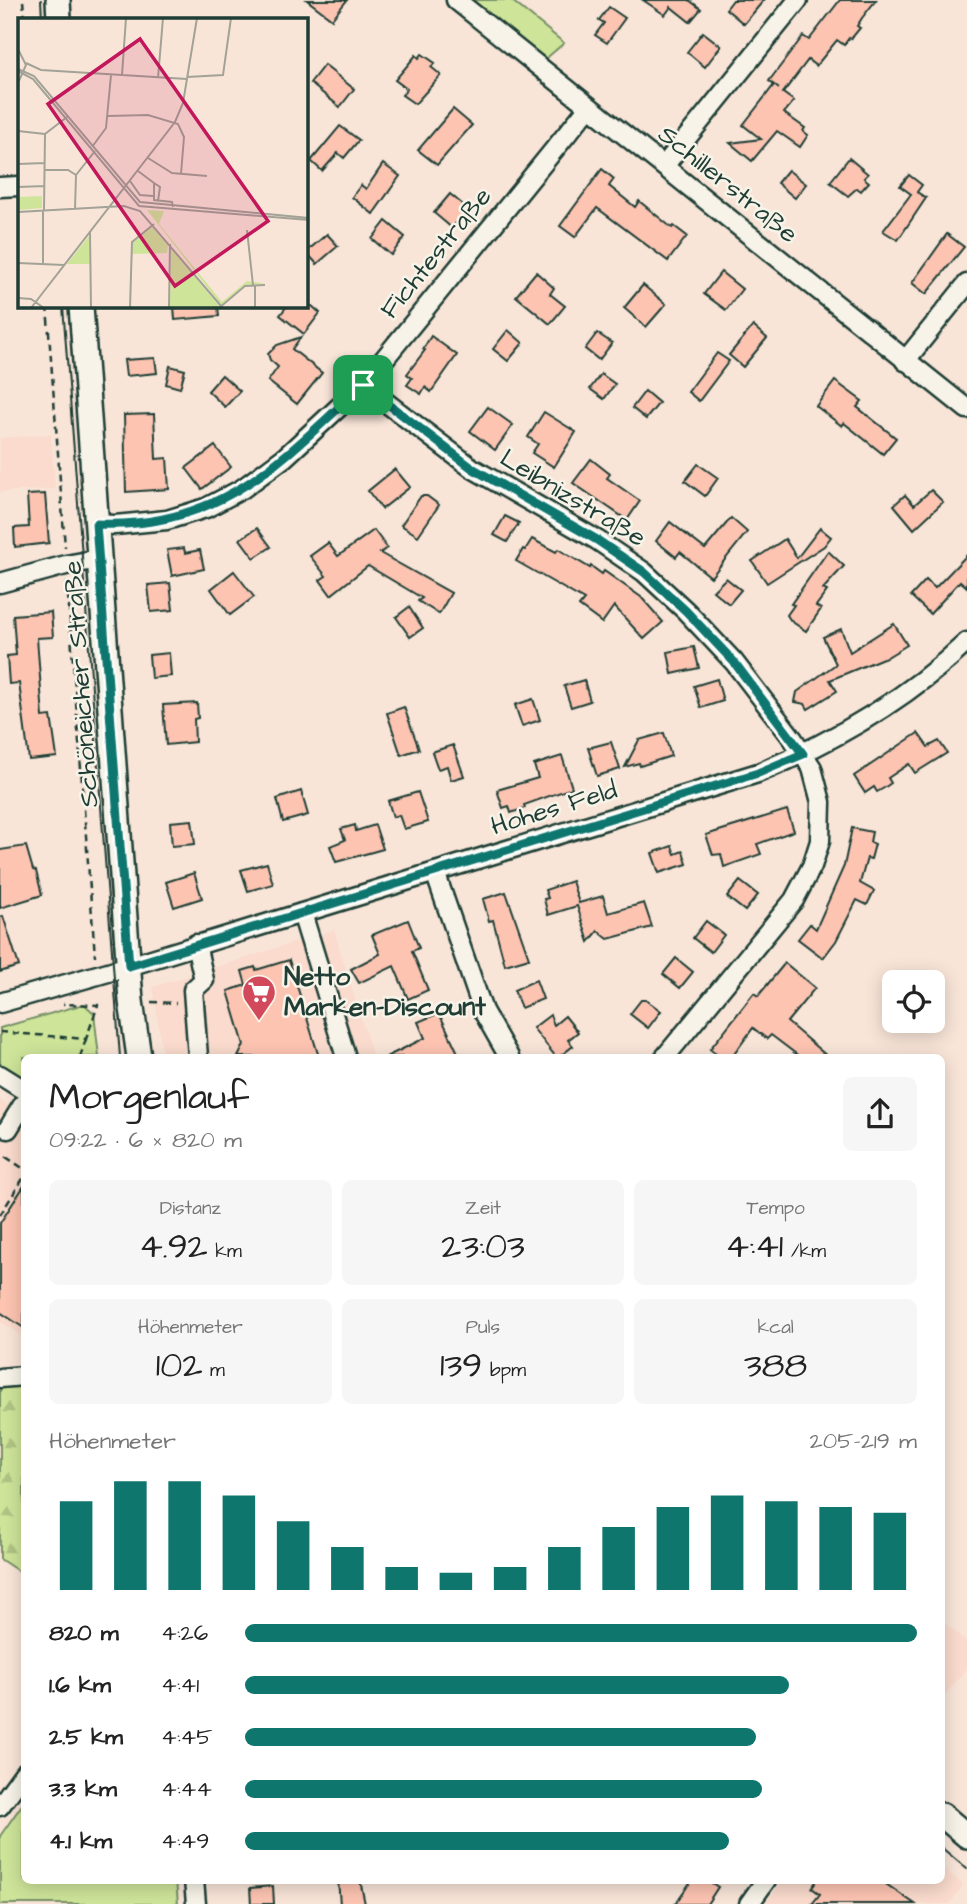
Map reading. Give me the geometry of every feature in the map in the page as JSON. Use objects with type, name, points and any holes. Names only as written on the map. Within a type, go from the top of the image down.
[{"type":"main road","points":[[58,0],[59,18]]},
{"type":"main road","name":"Schöneicher Straße","points":[[81,308],[129,966],[139,1054]]},
{"type":"main road","points":[[945,1818],[967,1836]]},
{"type":"street","name":"Schillerstraße","points":[[456,0],[967,409]]},
{"type":"street","points":[[664,166],[798,0]]},
{"type":"street","name":"Fichtestraße","points":[[96,524],[167,520],[206,508],[242,489],[285,457],[363,385],[588,108]]},
{"type":"street","points":[[0,187],[18,186]]},
{"type":"street","points":[[905,361],[967,284]]},
{"type":"street","name":"Leibnizstraße","points":[[363,385],[472,468],[597,540],[644,572],[686,611],[734,662],[812,768],[821,802],[820,841],[812,866],[794,900],[667,1054]]},
{"type":"street","points":[[0,583],[99,559]]},
{"type":"street","name":"Hohes Feld","points":[[0,1003],[758,773],[803,754],[856,726],[921,682],[967,642]]},
{"type":"street","points":[[435,872],[484,1011],[507,1054]]},
{"type":"street","points":[[302,913],[345,1054]]},
{"type":"street","points":[[196,944],[204,972],[204,979],[193,990],[198,1054]]},
{"type":"street","points":[[0,1075],[21,1088]]},
{"type":"street","points":[[8,1129],[21,1108]]},
{"type":"street","points":[[0,1378],[21,1376]]},
{"type":"street","points":[[0,1806],[21,1777]]},
{"type":"street","points":[[194,1884],[196,1904]]},
{"type":"street","points":[[749,1904],[763,1884]]},
{"type":"path","points":[[47,308],[95,956]]},
{"type":"path","points":[[149,1000],[153,1003],[194,1003]]},
{"type":"path","points":[[52,1007],[64,1004],[98,1005],[81,1054]]},
{"type":"path","points":[[0,1032],[86,1039]]},
{"type":"path","points":[[6,1157],[21,1166]]},
{"type":"path","points":[[0,1215],[21,1182]]},
{"type":"shaded area","points":[[51,434],[55,489],[0,492],[0,438]]},
{"type":"shaded area","points":[[334,930],[372,1054],[163,1054],[153,987]]},
{"type":"shaded area","points":[[0,1100],[21,1114],[21,1336],[0,1321]]},
{"type":"shaded area","points":[[945,1624],[967,1642],[967,1668],[945,1695]]},
{"type":"shaded area","points":[[945,1870],[963,1885],[950,1904],[765,1904],[780,1884],[945,1884]]},
{"type":"green space","points":[[463,0],[511,0],[564,43],[542,62]]},
{"type":"green space","points":[[84,1004],[94,1013],[99,1054],[21,1054],[21,1084],[0,1069],[0,1028]]},
{"type":"green space","points":[[21,1385],[21,1573],[0,1559],[0,1387]]},
{"type":"green space","points":[[21,1806],[21,1884],[176,1884],[178,1904],[0,1904],[0,1836]]},
{"type":"building","points":[[307,0],[347,0],[332,19]]},
{"type":"building","points":[[643,0],[689,0],[701,9],[690,22],[671,7],[665,15]]},
{"type":"building","points":[[733,0],[764,0],[744,24],[726,9]]},
{"type":"building","points":[[840,0],[876,0],[851,39],[844,45],[837,40],[816,66],[808,60],[783,93],[794,101],[784,113],[805,128],[803,131],[808,135],[800,147],[777,131],[752,161],[730,143],[761,139],[743,125],[774,85],[769,81],[803,36],[809,40]]},
{"type":"building","points":[[609,7],[625,18],[607,43],[595,35],[604,23],[599,20]]},
{"type":"building","points":[[703,32],[721,46],[705,67],[687,52]]},
{"type":"building","points":[[422,54],[435,63],[431,67],[441,75],[415,104],[402,95],[407,89],[395,80],[416,55],[419,58]]},
{"type":"building","points":[[324,65],[354,89],[340,107],[310,83]]},
{"type":"building","points":[[453,109],[472,125],[437,165],[418,150]]},
{"type":"building","points":[[340,126],[359,140],[344,158],[338,153],[322,171],[311,161]]},
{"type":"building","points":[[849,158],[868,174],[864,178],[869,182],[861,191],[857,188],[848,196],[830,182]]},
{"type":"building","points":[[383,164],[400,176],[373,214],[352,197],[361,185],[366,189]]},
{"type":"building","points":[[602,169],[614,179],[609,186],[635,207],[639,201],[672,228],[674,226],[687,236],[668,261],[597,208],[575,237],[560,226]]},
{"type":"building","points":[[788,170],[806,184],[795,198],[777,183]]},
{"type":"building","points":[[909,175],[922,185],[917,192],[926,198],[898,240],[883,231],[911,194],[900,186]]},
{"type":"building","points":[[450,194],[468,209],[452,228],[434,213]]},
{"type":"building","points":[[386,221],[405,237],[391,255],[372,239]]},
{"type":"building","points":[[327,234],[338,246],[317,264],[308,254],[308,250]]},
{"type":"building","points":[[947,234],[964,247],[926,294],[912,283]]},
{"type":"building","points":[[536,272],[554,288],[550,294],[565,306],[550,324],[516,296]]},
{"type":"building","points":[[721,272],[742,289],[726,310],[704,294]]},
{"type":"building","points":[[643,285],[666,304],[646,327],[624,308]]},
{"type":"building","points":[[308,306],[320,313],[304,334],[280,315],[285,308]]},
{"type":"building","points":[[174,308],[218,308],[219,316],[175,320]]},
{"type":"building","points":[[753,326],[767,338],[743,367],[729,355]]},
{"type":"building","points":[[508,330],[523,343],[508,361],[493,349]]},
{"type":"building","points":[[597,333],[612,343],[599,360],[585,349]]},
{"type":"building","points":[[431,336],[457,355],[431,392],[425,387],[421,394],[407,385],[412,378],[407,374],[425,350],[423,349]]},
{"type":"building","points":[[301,337],[292,349],[322,373],[297,404],[268,381],[278,367],[268,354],[277,345]]},
{"type":"building","points":[[717,353],[729,361],[699,401],[688,392]]},
{"type":"building","points":[[155,358],[157,373],[126,376],[124,360]]},
{"type":"building","points":[[170,366],[185,370],[180,388],[166,384]]},
{"type":"building","points":[[601,374],[615,384],[604,399],[590,389]]},
{"type":"building","points":[[222,375],[240,391],[225,407],[208,391]]},
{"type":"building","points":[[835,381],[862,401],[857,407],[896,438],[883,454],[844,423],[842,426],[816,406]]},
{"type":"building","points":[[645,391],[659,403],[646,419],[632,408]]},
{"type":"building","points":[[488,407],[513,425],[495,450],[470,431]]},
{"type":"building","points":[[544,412],[576,432],[554,467],[532,453],[538,444],[528,437]]},
{"type":"building","points":[[154,414],[156,459],[167,458],[169,489],[126,492],[124,415]]},
{"type":"building","points":[[215,446],[231,467],[202,489],[186,468]]},
{"type":"building","points":[[591,459],[610,474],[607,478],[640,501],[627,520],[573,483]]},
{"type":"building","points":[[698,464],[718,478],[705,496],[685,481]]},
{"type":"building","points":[[395,469],[410,487],[382,509],[368,491]]},
{"type":"building","points":[[931,490],[943,502],[914,529],[894,505],[905,495],[914,505]]},
{"type":"building","points":[[45,494],[49,543],[15,547],[14,528],[29,527],[27,495]]},
{"type":"building","points":[[421,496],[427,496],[439,505],[418,536],[401,525]]},
{"type":"building","points":[[505,516],[519,523],[507,542],[494,535]]},
{"type":"building","points":[[731,518],[747,532],[711,577],[680,552],[676,557],[656,541],[670,522],[705,549]]},
{"type":"building","points":[[257,528],[271,547],[254,558],[240,539]]},
{"type":"building","points":[[820,528],[831,537],[824,546],[767,583],[752,561],[785,539],[797,558]]},
{"type":"building","points":[[374,530],[387,548],[380,553],[451,593],[439,614],[418,601],[422,598],[368,566],[331,595],[320,580],[326,576],[310,556],[328,543],[338,556]]},
{"type":"building","points":[[532,539],[556,552],[558,549],[602,574],[604,571],[641,597],[663,622],[644,639],[614,606],[602,623],[579,606],[584,600],[516,561]]},
{"type":"building","points":[[184,548],[185,553],[200,550],[204,569],[172,576],[167,550]]},
{"type":"building","points":[[828,551],[844,566],[823,589],[827,591],[816,606],[821,609],[806,631],[787,615],[794,605],[791,604]]},
{"type":"building","points":[[967,555],[967,587],[960,581],[930,614],[911,596],[926,580],[935,588]]},
{"type":"building","points":[[234,571],[254,597],[230,615],[211,589]]},
{"type":"building","points":[[726,578],[741,590],[729,604],[713,591]]},
{"type":"building","points":[[170,583],[173,610],[151,612],[148,585]]},
{"type":"building","points":[[409,607],[423,628],[410,637],[396,617]]},
{"type":"building","points":[[51,612],[53,637],[37,638],[43,717],[51,716],[57,757],[29,760],[19,683],[9,684],[7,656],[16,655],[13,615]]},
{"type":"building","points":[[894,624],[907,645],[884,659],[830,680],[837,691],[808,709],[805,704],[795,702],[797,692],[836,664],[823,637],[841,629],[850,652]]},
{"type":"building","points":[[694,647],[699,668],[672,674],[668,652]]},
{"type":"building","points":[[169,653],[171,676],[151,678],[149,655]]},
{"type":"building","points":[[717,679],[723,701],[701,708],[694,686]]},
{"type":"building","points":[[584,680],[590,701],[571,707],[564,686]]},
{"type":"building","points":[[533,699],[540,720],[522,726],[515,705]]},
{"type":"building","points":[[197,703],[198,718],[194,719],[195,742],[166,745],[163,705]]},
{"type":"building","points":[[404,707],[419,749],[401,755],[387,713]]},
{"type":"building","points":[[664,733],[671,756],[640,766],[639,763],[625,767],[639,740]]},
{"type":"building","points":[[918,733],[928,747],[939,741],[947,753],[915,773],[909,764],[888,778],[891,783],[884,788],[877,792],[874,787],[865,793],[854,776]]},
{"type":"building","points":[[611,742],[620,769],[597,776],[588,748]]},
{"type":"building","points":[[453,745],[464,776],[451,780],[447,766],[438,769],[432,752]]},
{"type":"building","points":[[562,756],[572,788],[524,805],[525,808],[511,813],[509,806],[503,808],[497,790],[538,778],[534,765]]},
{"type":"building","points":[[301,791],[308,815],[283,822],[277,799]]},
{"type":"building","points":[[418,792],[428,822],[404,829],[399,815],[393,817],[388,801]]},
{"type":"building","points":[[787,810],[794,831],[757,844],[761,854],[724,867],[721,854],[713,855],[706,835]]},
{"type":"building","points":[[192,820],[195,844],[172,846],[170,822]]},
{"type":"building","points":[[355,825],[356,831],[375,825],[383,849],[336,862],[330,846],[345,840],[341,829]]},
{"type":"building","points":[[852,828],[872,832],[870,842],[875,844],[871,859],[867,858],[860,883],[874,891],[867,905],[857,900],[836,941],[823,958],[798,939],[810,924],[816,929],[844,866]]},
{"type":"building","points":[[26,846],[42,895],[0,908],[0,850]]},
{"type":"building","points":[[672,846],[675,854],[683,851],[687,864],[659,873],[652,853]]},
{"type":"building","points":[[267,863],[273,884],[248,891],[241,870]]},
{"type":"building","points":[[194,873],[202,898],[174,907],[166,882]]},
{"type":"building","points":[[572,881],[579,903],[603,896],[608,913],[644,903],[652,927],[608,939],[598,931],[589,942],[577,906],[548,915],[545,890]]},
{"type":"building","points":[[740,881],[758,895],[745,911],[727,897]]},
{"type":"building","points":[[506,892],[529,958],[505,965],[493,920],[489,921],[483,899]]},
{"type":"building","points":[[3,916],[19,966],[0,972],[0,917]]},
{"type":"building","points":[[408,920],[419,948],[412,951],[428,990],[408,999],[394,966],[359,983],[351,969],[380,954],[372,935]]},
{"type":"building","points":[[706,921],[724,935],[711,952],[693,938]]},
{"type":"building","points":[[676,958],[693,972],[680,988],[663,974]]},
{"type":"building","points":[[289,960],[318,1054],[240,1054],[244,1045],[228,991],[246,985],[242,971],[255,967],[256,970]]},
{"type":"building","points":[[785,963],[815,988],[787,1022],[824,1054],[796,1054],[771,1035],[767,1039],[753,1028],[734,1054],[716,1054],[710,1049],[754,993],[758,996]]},
{"type":"building","points":[[536,980],[543,999],[521,1008],[514,990]]},
{"type":"building","points":[[641,1000],[646,1000],[661,1011],[648,1028],[630,1014]]},
{"type":"building","points":[[439,1013],[459,1054],[392,1054],[425,1038],[418,1022]]},
{"type":"building","points":[[550,1015],[554,1025],[565,1016],[578,1032],[568,1040],[573,1046],[563,1054],[554,1054],[533,1028]]},
{"type":"building","points":[[21,1191],[21,1326],[0,1312],[0,1223]]},
{"type":"building","points":[[338,1884],[361,1884],[365,1904],[340,1904]]},
{"type":"building","points":[[689,1884],[713,1884],[718,1887],[707,1904],[675,1904]]},
{"type":"building","points":[[814,1884],[886,1884],[915,1904],[812,1904],[820,1894],[812,1888]]},
{"type":"building","points":[[273,1886],[274,1904],[251,1904],[250,1888]]},
{"type":"tram line","points":[[41,0],[42,18]]},
{"type":"tram line","points":[[63,308],[120,1054]]},
{"type":"tram line","points":[[945,1851],[967,1869]]},
{"type":"place","name":"Netto Marken-Discount","points":[[259,1022]]},
{"type":"route","points":[[363,385],[472,468],[597,540],[644,572],[686,611],[734,662],[803,754],[758,773],[129,966],[96,524],[167,520],[206,508],[242,489],[285,457],[363,385]]}]
